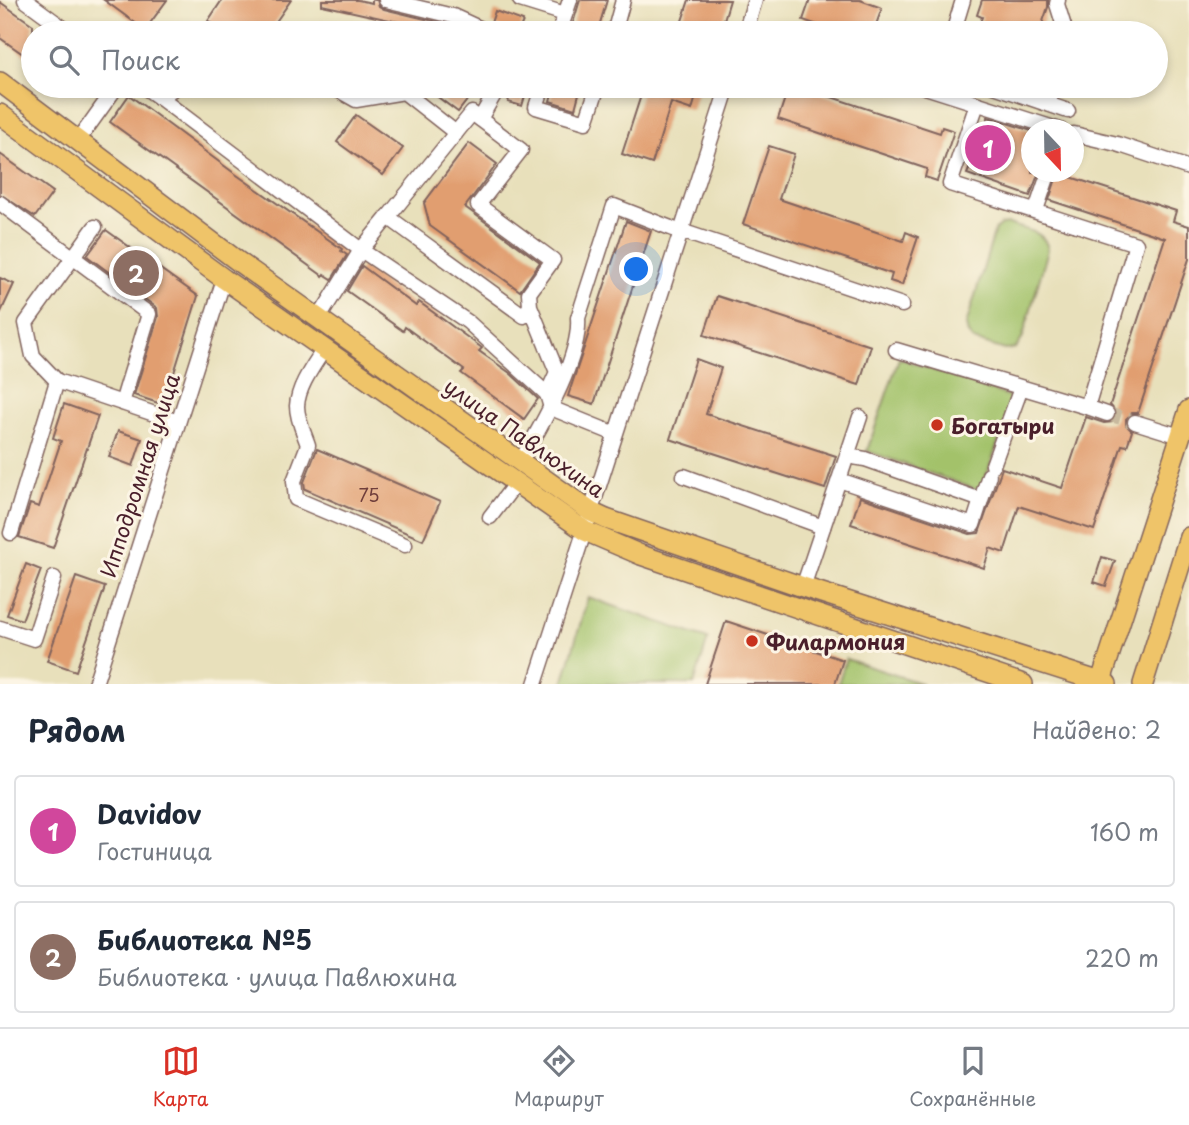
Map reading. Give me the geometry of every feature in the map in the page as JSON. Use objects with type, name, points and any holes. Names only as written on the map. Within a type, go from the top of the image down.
[{"type":"main road","name":"улица Павлюхина","points":[[0,82],[239,262],[591,512],[803,587],[1102,683]]},
{"type":"main road","name":"улица Павлюхина","points":[[0,114],[224,279],[585,531],[640,555],[1023,684]]},
{"type":"main road","points":[[1102,683],[1189,410]]},
{"type":"main road","points":[[1143,684],[1189,537]]},
{"type":"street","points":[[24,0],[53,21]]},
{"type":"street","points":[[386,0],[464,21]]},
{"type":"street","points":[[520,0],[567,7]]},
{"type":"street","points":[[617,21],[623,0]]},
{"type":"street","points":[[748,21],[755,0]]},
{"type":"street","points":[[957,21],[963,0]]},
{"type":"street","points":[[1058,0],[1062,21]]},
{"type":"street","points":[[77,142],[108,98]]},
{"type":"street","points":[[161,98],[360,250],[468,322],[547,394],[551,408]]},
{"type":"street","points":[[412,98],[456,133]]},
{"type":"street","points":[[480,119],[492,98]]},
{"type":"street","points":[[539,98],[536,107],[586,122],[593,98]]},
{"type":"street","points":[[535,684],[724,98]]},
{"type":"street","points":[[959,98],[1025,119]]},
{"type":"street","points":[[1030,98],[1068,111]]},
{"type":"street","points":[[1048,104],[1050,98]]},
{"type":"street","points":[[977,104],[950,184],[1136,244],[1087,408]]},
{"type":"street","points":[[318,318],[360,250],[472,113],[521,150],[478,205],[554,260],[529,293],[530,306],[557,372],[547,394]]},
{"type":"street","points":[[1084,136],[1117,144],[1189,168]]},
{"type":"street","points":[[1036,210],[1046,182]]},
{"type":"street","points":[[0,203],[149,314],[122,403]]},
{"type":"street","points":[[520,462],[551,408],[579,333],[578,318],[614,206],[681,232],[902,305]]},
{"type":"street","points":[[388,217],[524,316],[530,306]]},
{"type":"street","points":[[94,227],[26,323],[33,356],[57,381],[178,422]]},
{"type":"street","name":"Ипподромная улица","points":[[95,684],[224,279]]},
{"type":"street","points":[[324,349],[306,379],[297,405],[308,445],[295,481],[296,499],[405,545]]},
{"type":"street","points":[[897,350],[1107,414]]},
{"type":"street","points":[[11,533],[57,381]]},
{"type":"street","points":[[839,480],[972,524],[1021,388]]},
{"type":"street","points":[[551,408],[615,434]]},
{"type":"street","points":[[803,587],[860,417]]},
{"type":"street","points":[[1135,422],[1180,436]]},
{"type":"street","points":[[847,456],[865,459],[981,500]]},
{"type":"street","points":[[684,477],[823,527]]},
{"type":"street","points":[[490,517],[516,483]]},
{"type":"street","points":[[0,628],[34,639],[54,578]]},
{"type":"green space","points":[[1009,224],[1039,234],[1048,250],[1022,339],[1016,348],[1005,350],[973,340],[966,325],[995,230],[1001,225]]},
{"type":"green space","points":[[899,358],[1014,398],[981,491],[867,451]]},
{"type":"green space","points":[[588,597],[708,639],[694,684],[563,684]]},
{"type":"green space","points":[[846,659],[923,684],[838,684]]},
{"type":"building","points":[[104,0],[167,0],[152,21],[133,21]]},
{"type":"building","points":[[222,0],[291,0],[276,21],[208,21]]},
{"type":"building","points":[[322,0],[358,0],[372,3],[372,0],[377,0],[379,6],[384,9],[434,21],[394,21],[322,5]]},
{"type":"building","points":[[580,0],[607,0],[601,21],[574,21]]},
{"type":"building","points":[[689,0],[730,0],[724,21],[682,21]]},
{"type":"building","points":[[810,0],[860,0],[882,8],[877,21],[803,20]]},
{"type":"building","points":[[982,0],[1048,0],[1043,21],[980,21],[982,17],[977,15]]},
{"type":"building","points":[[0,2],[27,21],[21,21],[21,53],[0,38]]},
{"type":"building","points":[[495,11],[523,21],[492,21]]},
{"type":"building","points":[[127,98],[133,98],[342,249],[347,255],[332,279],[324,274],[323,276],[110,122]]},
{"type":"building","points":[[439,98],[469,98],[458,112]]},
{"type":"building","points":[[509,98],[524,98],[522,106],[508,102]]},
{"type":"building","points":[[551,98],[578,98],[575,109],[550,101]]},
{"type":"building","points":[[640,98],[696,98],[692,110],[671,103],[652,164],[622,154]]},
{"type":"building","points":[[785,98],[834,98],[940,133],[942,127],[954,131],[937,181],[925,177],[927,169],[778,119]]},
{"type":"building","points":[[356,115],[403,148],[383,175],[337,142]]},
{"type":"building","points":[[988,117],[1021,128],[1021,182],[1035,182],[1030,196],[967,174]]},
{"type":"building","points":[[469,143],[497,164],[465,207],[540,262],[520,291],[430,226],[424,203]]},
{"type":"building","points":[[769,146],[794,154],[779,199],[903,241],[906,232],[918,237],[902,285],[890,281],[892,274],[743,224]]},
{"type":"building","points":[[0,154],[53,192],[35,217],[0,194]]},
{"type":"building","points":[[1084,181],[1176,211],[1173,221],[1189,226],[1189,259],[1138,413],[1132,413],[1126,419],[1126,425],[1132,431],[1127,446],[1122,445],[1094,530],[1019,506],[1004,553],[990,548],[984,568],[851,524],[860,497],[970,534],[979,533],[1002,468],[1062,488],[1086,417],[1104,423],[1113,422],[1116,418],[1116,412],[1110,405],[1165,238],[1049,200],[1055,182]]},
{"type":"building","points":[[626,221],[651,231],[594,404],[568,396]]},
{"type":"building","points":[[106,230],[198,296],[164,405],[134,395],[158,317],[157,308],[87,256]]},
{"type":"building","points":[[362,266],[416,306],[419,302],[482,348],[479,351],[510,373],[538,399],[524,419],[461,373],[464,370],[405,327],[403,331],[347,291]]},
{"type":"building","points":[[0,278],[14,284],[0,314]]},
{"type":"building","points":[[717,296],[871,346],[859,385],[704,335]]},
{"type":"building","points":[[696,359],[721,368],[706,414],[836,456],[825,489],[670,439]]},
{"type":"building","points":[[64,404],[98,416],[53,548],[19,537],[30,504],[39,507],[61,441],[53,438]]},
{"type":"building","points":[[118,431],[142,439],[133,466],[109,457]]},
{"type":"building","points":[[317,449],[440,502],[423,540],[305,489],[304,482]]},
{"type":"building","points":[[1102,557],[1115,561],[1106,586],[1094,582]]},
{"type":"building","points":[[26,564],[41,570],[22,620],[7,615]]},
{"type":"building","points":[[76,577],[105,587],[76,671],[47,661]]},
{"type":"building","name":"Филармония","points":[[726,621],[843,660],[835,684],[705,684]]},
{"type":"tunnel","points":[[1107,414],[1135,422]]},
{"type":"place","name":"Davidov","points":[[988,148]]},
{"type":"place","name":"Библиотека №5","points":[[136,273]]},
{"type":"place","name":"Богатыри","points":[[937,425]]},
{"type":"place","name":"Филармония","points":[[752,641]]}]
